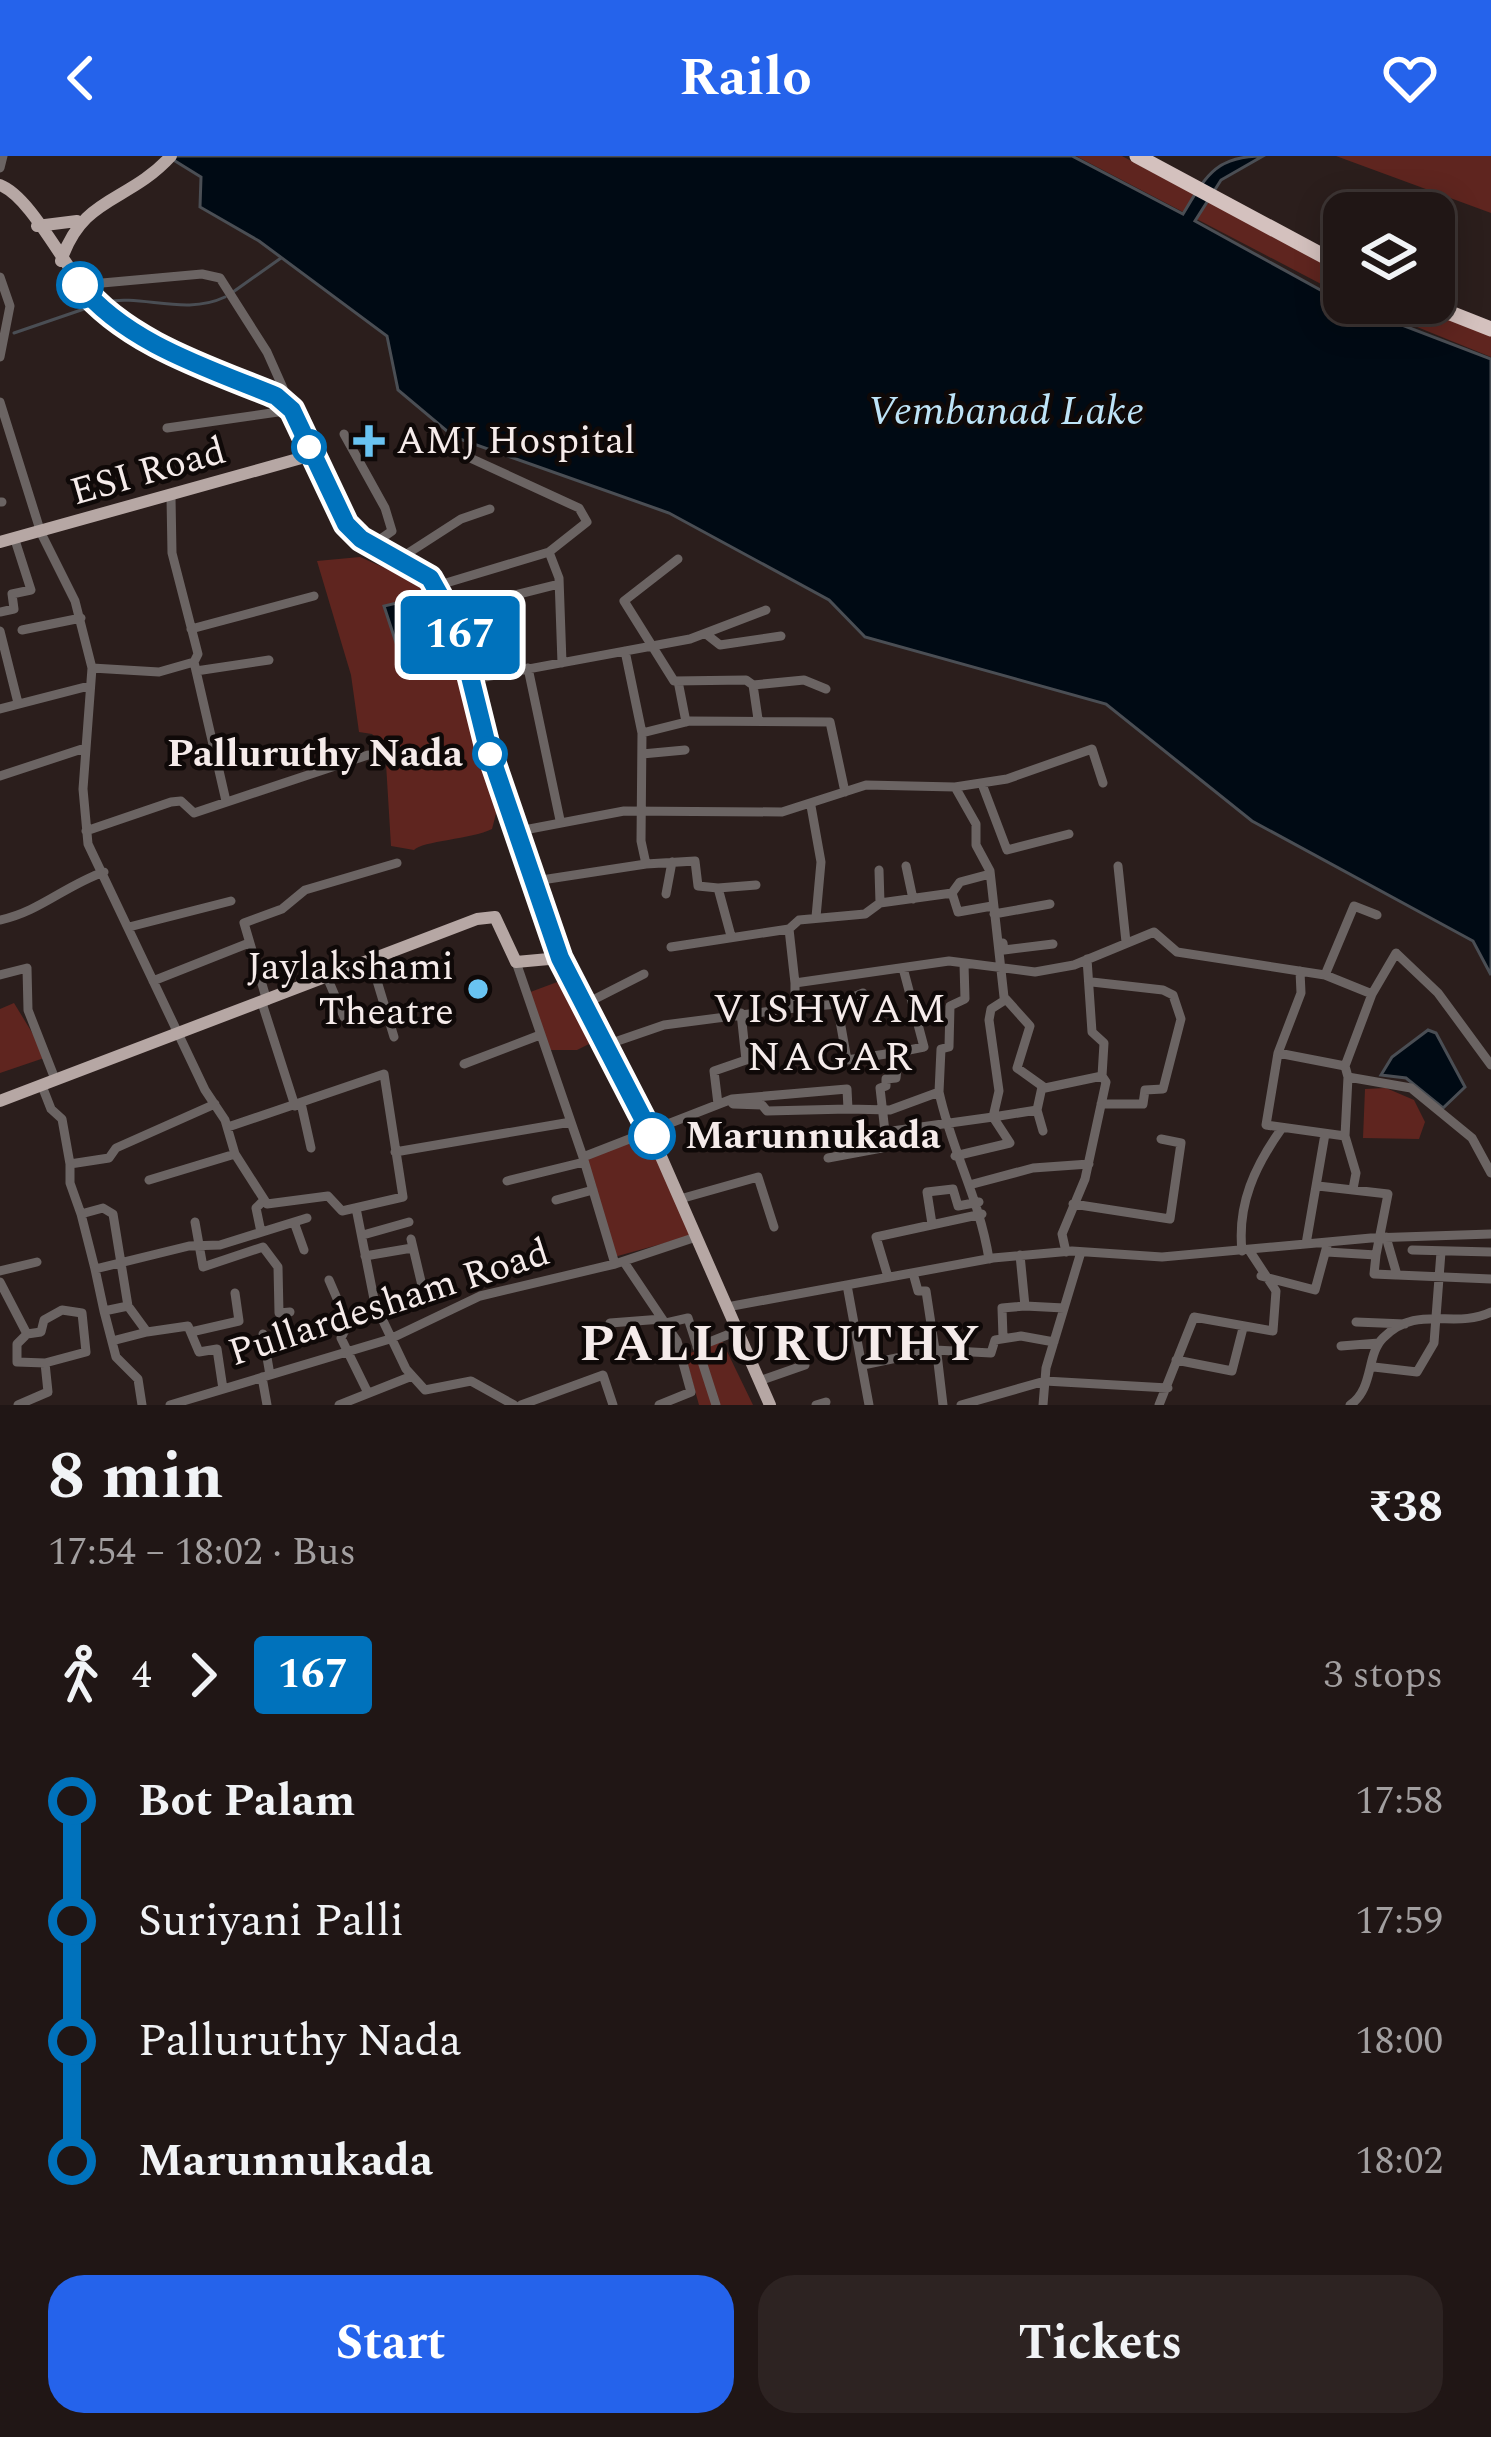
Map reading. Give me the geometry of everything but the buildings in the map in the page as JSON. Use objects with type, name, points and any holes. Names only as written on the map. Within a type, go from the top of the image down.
[{"type":"highway","points":[[1138,156],[1323,256]]},
{"type":"highway","points":[[1455,315],[1491,329]]},
{"type":"main road","points":[[49,243],[78,220],[142,183],[171,156]]},
{"type":"main road","points":[[0,185],[19,199],[61,261],[104,310],[155,343],[276,396],[292,410],[346,524],[436,586],[458,628],[487,745],[560,958],[680,1199],[770,1405]]},
{"type":"main road","points":[[37,226],[78,220]]},
{"type":"main road","points":[[61,261],[78,220]]},
{"type":"main road","name":"ESI Road","points":[[0,542],[312,455]]},
{"type":"main road","points":[[0,1101],[490,916],[498,921],[516,962],[560,958]]},
{"type":"street","points":[[0,168],[4,156]]},
{"type":"street","points":[[80,285],[202,274],[220,278],[267,352],[283,388],[276,396]]},
{"type":"street","points":[[0,278],[10,306],[0,357]]},
{"type":"street","points":[[0,402],[40,533],[81,618],[92,668],[85,748],[86,831],[153,981],[228,1127],[235,1154],[263,1201],[271,1204],[328,1196],[342,1211],[404,1198],[384,1074],[228,1127]]},
{"type":"street","points":[[167,428],[292,410]]},
{"type":"street","points":[[344,434],[386,508],[392,531],[372,545]]},
{"type":"street","points":[[436,586],[549,552],[587,522],[579,508],[468,457]]},
{"type":"street","points":[[171,497],[172,553],[198,653],[195,667],[226,801]]},
{"type":"street","points":[[399,559],[461,519],[490,509]]},
{"type":"street","points":[[0,612],[14,609],[12,594],[31,590],[16,540]]},
{"type":"street","points":[[549,552],[560,584],[562,663]]},
{"type":"street","points":[[678,559],[624,601],[678,682],[686,722]]},
{"type":"street","points":[[495,600],[560,584]]},
{"type":"street","points":[[191,629],[314,596]]},
{"type":"street","points":[[474,680],[706,634],[766,610]]},
{"type":"street","points":[[22,630],[81,618]]},
{"type":"street","points":[[0,631],[18,703]]},
{"type":"street","points":[[706,634],[720,646],[782,636]]},
{"type":"street","points":[[626,651],[642,733],[646,864]]},
{"type":"street","points":[[92,668],[159,672],[268,660]]},
{"type":"street","points":[[528,668],[560,820]]},
{"type":"street","points":[[678,682],[746,680],[753,685],[804,680],[826,689]]},
{"type":"street","points":[[753,685],[758,719]]},
{"type":"street","points":[[0,709],[89,686]]},
{"type":"street","points":[[642,733],[686,722],[830,722],[845,793]]},
{"type":"street","points":[[0,776],[85,748]]},
{"type":"street","points":[[519,831],[560,820],[641,810],[738,814],[811,806],[892,783],[982,784],[1092,749],[1103,783]]},
{"type":"street","points":[[642,754],[685,750]]},
{"type":"street","points":[[86,831],[171,802],[181,801],[194,813],[368,755]]},
{"type":"street","points":[[982,784],[1007,850],[1069,834]]},
{"type":"street","points":[[956,787],[976,824],[976,845],[990,874],[1005,1000],[1030,1027],[1017,1068],[1042,1087],[1102,1076]]},
{"type":"street","points":[[811,806],[821,862],[816,917]]},
{"type":"street","points":[[536,881],[695,861],[698,886],[756,885]]},
{"type":"street","points":[[666,894],[672,862]]},
{"type":"street","points":[[311,1148],[244,923],[282,909],[305,890],[398,863]]},
{"type":"street","points":[[906,866],[913,899]]},
{"type":"street","points":[[1118,866],[1126,941]]},
{"type":"street","points":[[879,870],[880,903]]},
{"type":"street","points":[[0,920],[28,914],[77,881],[104,872]]},
{"type":"street","points":[[796,1008],[790,922],[865,914],[880,903],[952,893],[960,881],[990,874]]},
{"type":"street","points":[[718,888],[731,936]]},
{"type":"street","points":[[952,893],[958,912],[1050,904]]},
{"type":"street","points":[[130,927],[231,902]]},
{"type":"street","points":[[1325,975],[1354,906],[1377,914]]},
{"type":"street","points":[[994,911],[1004,950],[1053,944]]},
{"type":"street","points":[[670,946],[788,929]]},
{"type":"street","points":[[795,983],[964,964],[1035,972],[1087,959],[1158,932],[1178,952],[1325,975],[1372,994]]},
{"type":"street","points":[[153,981],[249,943]]},
{"type":"street","points":[[1353,1189],[1356,1173],[1346,1136],[1347,1072],[1372,994],[1396,953],[1438,993],[1491,1065]]},
{"type":"street","points":[[1066,1252],[1062,1234],[1089,1164],[1101,1104],[1105,1043],[1092,1032],[1087,959]]},
{"type":"street","points":[[371,961],[394,1037]]},
{"type":"street","points":[[516,962],[619,1263],[664,1321],[681,1353],[691,1392],[659,1405]]},
{"type":"street","points":[[964,964],[964,999],[950,1006],[949,1047],[938,1057],[939,1092],[955,1156],[973,1184],[989,1258]]},
{"type":"street","points":[[0,975],[27,968],[28,1010],[49,1083],[51,1109],[62,1119],[70,1183],[112,1341],[122,1366],[138,1379],[142,1405]]},
{"type":"street","points":[[844,980],[847,1060],[924,1047],[903,968]]},
{"type":"street","points":[[1300,971],[1301,993],[1278,1053],[1266,1125],[1346,1136]]},
{"type":"street","points":[[583,1005],[644,974]]},
{"type":"street","points":[[327,976],[344,1017]]},
{"type":"street","points":[[1092,982],[1156,988],[1173,995],[1181,1019],[1163,1089],[1144,1090],[1143,1104],[1101,1104]]},
{"type":"street","points":[[603,1046],[664,1024],[842,1001],[863,993]]},
{"type":"street","points":[[955,1156],[1010,1143],[993,1117],[999,1090],[989,1020],[991,1009],[1005,1000]]},
{"type":"street","points":[[718,1105],[714,1071],[746,1060],[741,1013]]},
{"type":"street","points":[[464,1064],[540,1035]]},
{"type":"street","points":[[828,1158],[887,1147],[880,1088],[886,1086],[886,1079],[896,1078],[899,1052]]},
{"type":"street","points":[[1278,1053],[1411,1088],[1472,1138],[1491,1173]]},
{"type":"street","points":[[1042,1087],[1037,1110],[1043,1132]]},
{"type":"street","points":[[507,1181],[583,1160],[732,1099],[847,1089],[848,1109]]},
{"type":"street","points":[[732,1099],[733,1104],[762,1105],[767,1111],[883,1110],[939,1092]]},
{"type":"street","points":[[70,1164],[109,1158],[116,1148],[215,1104]]},
{"type":"street","points":[[885,1132],[1037,1110]]},
{"type":"street","points":[[394,1152],[571,1122]]},
{"type":"street","points":[[1176,1405],[1160,1404],[1194,1317],[1273,1331],[1276,1291],[1245,1251],[1238,1218],[1263,1155],[1282,1128]]},
{"type":"street","points":[[1306,1244],[1325,1134]]},
{"type":"street","points":[[1073,1204],[1170,1219],[1180,1143],[1161,1139]]},
{"type":"street","points":[[149,1180],[235,1154]]},
{"type":"street","points":[[973,1184],[1034,1168],[1089,1164]]},
{"type":"street","points":[[680,1199],[758,1177],[774,1227]]},
{"type":"street","points":[[1318,1186],[1388,1194],[1374,1274],[1491,1279]]},
{"type":"street","points":[[932,1224],[927,1192],[953,1189],[958,1206],[980,1208]]},
{"type":"street","points":[[556,1200],[593,1190]]},
{"type":"street","points":[[261,1232],[256,1208],[263,1201]]},
{"type":"street","points":[[81,1214],[103,1208],[113,1214],[128,1306],[148,1332]]},
{"type":"street","points":[[356,1208],[375,1304],[390,1339],[434,1405]]},
{"type":"street","points":[[888,1277],[876,1237],[980,1208]]},
{"type":"street","points":[[94,1269],[307,1218]]},
{"type":"street","points":[[195,1222],[203,1267],[263,1247],[278,1267],[279,1313],[290,1312]]},
{"type":"street","points":[[294,1222],[304,1250]]},
{"type":"street","points":[[363,1235],[410,1222]]},
{"type":"street","points":[[1328,1247],[1382,1237],[1491,1234]]},
{"type":"street","name":"Pullardesham Road","points":[[170,1405],[390,1339],[481,1295],[619,1263],[696,1237]]},
{"type":"street","points":[[1382,1237],[1397,1275]]},
{"type":"street","points":[[365,1256],[412,1243],[424,1294],[375,1304]]},
{"type":"street","points":[[727,1307],[989,1258],[1066,1252],[1162,1257],[1306,1244],[1376,1255]]},
{"type":"street","points":[[1261,1276],[1316,1290],[1328,1247]]},
{"type":"street","points":[[1412,1250],[1491,1252]]},
{"type":"street","points":[[1043,1405],[1054,1342],[1081,1252]]},
{"type":"street","points":[[1374,1367],[1413,1376],[1434,1343],[1441,1252]]},
{"type":"street","points":[[1021,1256],[1025,1306]]},
{"type":"street","points":[[0,1271],[37,1262]]},
{"type":"street","points":[[913,1273],[918,1292],[926,1291],[943,1405]]},
{"type":"street","points":[[329,1280],[349,1324],[341,1335],[366,1397]]},
{"type":"street","points":[[0,1282],[27,1334]]},
{"type":"street","points":[[847,1285],[869,1405]]},
{"type":"street","points":[[191,1332],[239,1321],[235,1293]]},
{"type":"street","points":[[104,1311],[128,1306]]},
{"type":"street","points":[[1003,1337],[1002,1308],[1064,1307]]},
{"type":"street","points":[[62,1310],[82,1313],[86,1352],[45,1364],[17,1362],[17,1344],[27,1334],[40,1332],[44,1319],[62,1310]]},
{"type":"street","points":[[1341,1346],[1379,1343],[1419,1315],[1475,1320],[1491,1312]]},
{"type":"street","points":[[610,1323],[688,1318],[716,1405]]},
{"type":"street","points":[[1356,1322],[1405,1324]]},
{"type":"street","points":[[112,1341],[184,1325],[199,1352],[217,1349]]},
{"type":"street","points":[[1176,1360],[1232,1371],[1243,1328]]},
{"type":"street","points":[[213,1329],[223,1389]]},
{"type":"street","points":[[681,1353],[737,1330]]},
{"type":"street","points":[[263,1334],[267,1405]]},
{"type":"street","points":[[863,1365],[936,1352],[992,1353],[995,1340],[1003,1337],[1054,1342]]},
{"type":"street","points":[[1354,1404],[1374,1367],[1379,1343]]},
{"type":"street","points":[[18,1405],[48,1392],[45,1364]]},
{"type":"street","points":[[760,1381],[805,1365]]},
{"type":"street","points":[[424,1390],[471,1382],[517,1405],[603,1375],[613,1405]]},
{"type":"street","points":[[339,1405],[412,1376]]},
{"type":"street","points":[[961,1405],[1045,1381],[1168,1388]]},
{"type":"shaded area","points":[[1076,156],[1122,156],[1323,262],[1323,285]]},
{"type":"shaded area","points":[[1336,156],[1491,156],[1491,213],[1455,200],[1455,192],[1434,192]]},
{"type":"shaded area","points":[[1455,321],[1491,335],[1491,357],[1410,324]]},
{"type":"shaded area","points":[[360,557],[435,590],[458,636],[499,802],[492,829],[414,850],[391,846],[385,747],[372,734],[359,732],[351,675],[317,561]]},
{"type":"shaded area","points":[[568,978],[597,1040],[577,1050],[547,1050],[525,994]]},
{"type":"shaded area","points":[[14,1003],[47,1057],[0,1073],[0,1009]]},
{"type":"shaded area","points":[[1386,1088],[1414,1100],[1425,1122],[1419,1139],[1363,1138],[1365,1089]]},
{"type":"shaded area","points":[[649,1135],[694,1235],[614,1257],[585,1159]]},
{"type":"shaded area","points":[[722,1341],[753,1405],[699,1405],[685,1355]]},
{"type":"water","name":"Vembanad Lake","points":[[167,156],[1072,156],[1183,214],[1198,189],[1223,164],[1263,156],[1221,180],[1195,221],[1323,291],[1323,324],[1399,324],[1491,359],[1491,975],[1473,941],[1252,821],[1106,704],[865,637],[829,600],[669,513],[454,437],[398,390],[387,336],[259,241],[200,207],[201,177]]},
{"type":"water","points":[[426,596],[435,646],[431,654],[410,662],[401,658],[384,606]]},
{"type":"water","points":[[1428,1030],[1436,1033],[1465,1087],[1443,1108],[1406,1078],[1381,1075],[1392,1057]]},
{"type":"waterway","points":[[233,292],[281,258]]},
{"type":"waterway","points":[[105,302],[195,305],[225,297]]},
{"type":"waterway","points":[[14,333],[84,309]]},
{"type":"bus line","name":"167","points":[[80,285],[104,310],[155,343],[276,396],[292,410],[346,524],[361,539],[410,565],[436,586],[458,628],[487,745],[560,958],[635,1113],[652,1136]]},
{"type":"place","name":"AMJ Hospital","points":[[369,441]]},
{"type":"place","name":"Palluruthy Nada","points":[[490,754]]},
{"type":"place","name":"Jaylakshami Theatre","points":[[478,989]]},
{"type":"place","name":"Marunnukada","points":[[652,1136]]},
{"type":"district","name":"VISHWAM NAGAR","points":[[831,1033]]},
{"type":"district","name":"PALLURUTHY","points":[[781,1345]]}]
